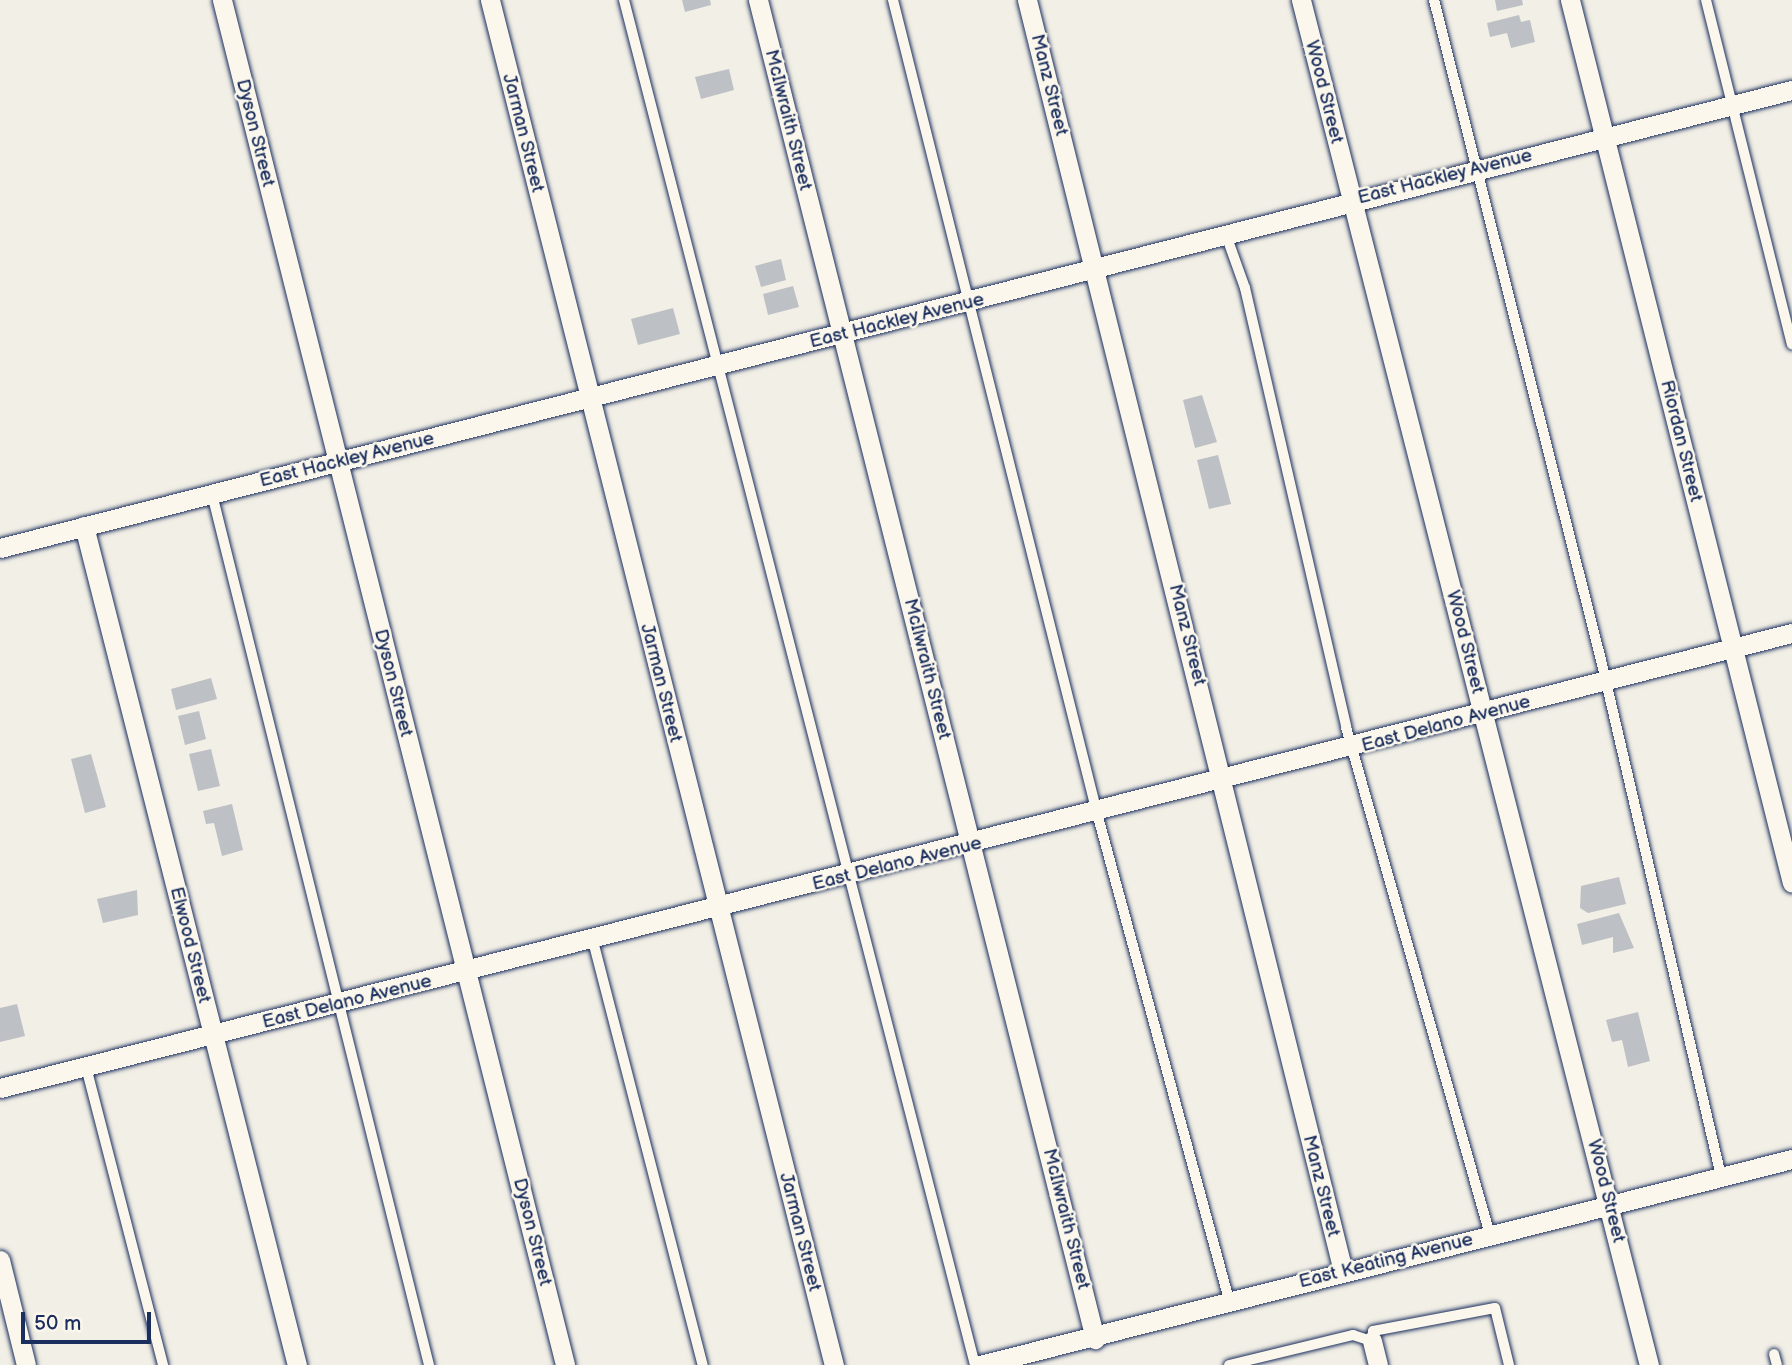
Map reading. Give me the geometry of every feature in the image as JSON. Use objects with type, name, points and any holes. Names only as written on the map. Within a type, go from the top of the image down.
[{"type":"street","name":"Dyson Street","points":[[222,0],[565,1365]]},
{"type":"street","name":"Jarman Street","points":[[490,0],[834,1365]]},
{"type":"street","name":"McIlwraith Street","points":[[758,0],[1095,1339]]},
{"type":"street","name":"Manz Street","points":[[1027,0],[1343,1271]]},
{"type":"street","name":"Wood Street","points":[[1301,0],[1610,1205],[1648,1365]]},
{"type":"street","name":"Riordan Street","points":[[1570,0],[1792,883]]},
{"type":"street","name":"East Hackley Avenue","points":[[0,548],[1095,271],[1352,201],[1792,90]]},
{"type":"street","name":"Elwood Street","points":[[84,526],[297,1365]]},
{"type":"street","name":"East Delano Avenue","points":[[0,1088],[1223,782],[1792,633]]},
{"type":"street","name":"East Keating Avenue","points":[[977,1365],[1095,1339],[1229,1300],[1792,1159]]},
{"type":"street","points":[[0,1260],[26,1365]]},
{"type":"street","points":[[1372,1341],[1378,1365]]},
{"type":"lane","points":[[624,0],[846,877],[977,1365]]},
{"type":"lane","points":[[893,0],[1097,813],[1229,1300]]},
{"type":"lane","points":[[1434,0],[1606,682],[1721,1176]]},
{"type":"lane","points":[[1706,0],[1792,344]]},
{"type":"lane","points":[[1226,235],[1245,288],[1352,748],[1490,1235]]},
{"type":"lane","points":[[212,494],[429,1365]]},
{"type":"lane","points":[[593,941],[703,1365]]},
{"type":"lane","points":[[86,1066],[163,1365]]},
{"type":"lane","points":[[1229,1365],[1353,1335],[1372,1341],[1373,1331],[1495,1308],[1509,1365]]},
{"type":"lane","points":[[1774,1354],[1777,1365]]},
{"type":"building","points":[[682,0],[710,0],[711,5],[685,12]]},
{"type":"building","points":[[1495,0],[1522,0],[1523,5],[1497,11]]},
{"type":"building","points":[[1519,15],[1521,22],[1530,20],[1535,42],[1511,48],[1507,33],[1490,37],[1487,23]]},
{"type":"building","points":[[729,69],[734,90],[701,99],[695,77]]},
{"type":"building","points":[[781,259],[786,280],[761,287],[755,266]]},
{"type":"building","points":[[793,286],[799,307],[768,315],[763,294]]},
{"type":"building","points":[[673,308],[680,334],[638,345],[631,319]]},
{"type":"building","points":[[1202,395],[1217,442],[1195,448],[1183,400]]},
{"type":"building","points":[[1218,455],[1231,504],[1209,509],[1197,460]]},
{"type":"building","points":[[211,678],[217,699],[176,710],[171,689]]},
{"type":"building","points":[[199,711],[206,739],[185,745],[178,716]]},
{"type":"building","points":[[211,749],[220,786],[198,791],[189,754]]},
{"type":"building","points":[[91,754],[106,807],[85,813],[71,759]]},
{"type":"building","points":[[232,804],[243,850],[222,856],[214,823],[206,824],[203,811]]},
{"type":"building","points":[[1619,877],[1626,904],[1588,913],[1580,908],[1581,886]]},
{"type":"building","points":[[137,890],[138,915],[103,923],[97,899]]},
{"type":"building","points":[[1619,913],[1634,948],[1613,953],[1613,937],[1582,945],[1577,924]]},
{"type":"building","points":[[17,1004],[25,1036],[0,1042],[0,1008]]},
{"type":"building","points":[[1638,1012],[1650,1061],[1628,1067],[1622,1040],[1612,1042],[1606,1020]]}]
